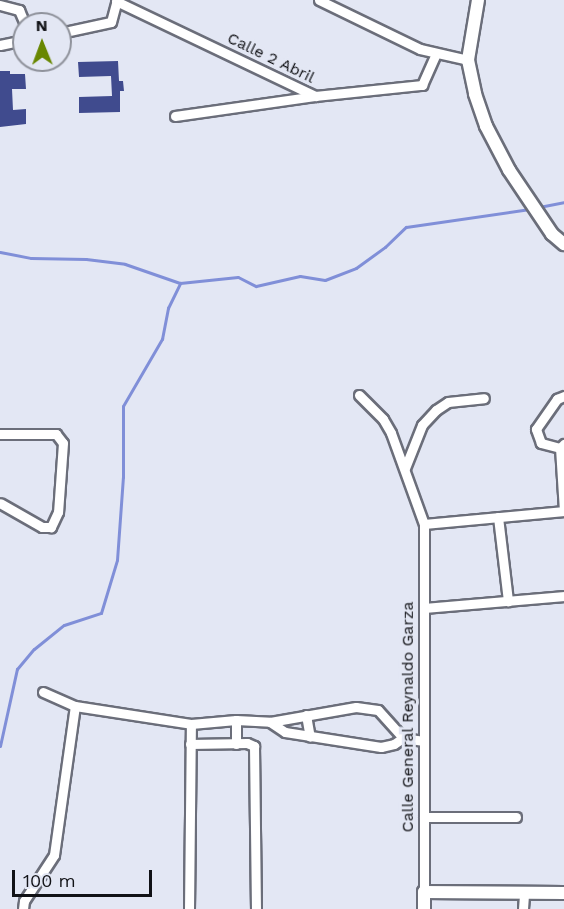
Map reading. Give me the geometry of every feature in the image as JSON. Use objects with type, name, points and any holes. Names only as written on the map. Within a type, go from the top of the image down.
[{"type":"street","points":[[72,30],[111,22],[116,0]]},
{"type":"street","name":"Calle 2 Abril","points":[[116,0],[315,96],[422,85],[436,52]]},
{"type":"street","points":[[319,0],[404,42],[468,60]]},
{"type":"street","points":[[478,0],[468,60],[475,94],[486,126],[509,170],[552,234],[564,244]]},
{"type":"street","points":[[0,5],[20,12]]},
{"type":"street","points":[[175,116],[315,96]]},
{"type":"street","name":"Calle General Reynaldo Garza","points":[[359,395],[383,419],[405,468],[424,524],[424,909]]},
{"type":"street","points":[[424,524],[564,511],[562,446],[541,442],[536,429],[557,399],[564,396]]},
{"type":"street","points":[[405,468],[422,425],[436,410],[448,402],[484,398]]},
{"type":"street","points":[[0,434],[57,434],[63,443],[58,512],[51,527],[42,527],[0,502]]},
{"type":"street","points":[[498,517],[508,601]]},
{"type":"street","points":[[424,608],[564,596]]},
{"type":"street","points":[[43,693],[75,706],[190,724],[236,720],[270,722],[356,707],[378,710],[403,738],[424,741]]},
{"type":"street","points":[[23,909],[24,901],[54,855],[75,706]]},
{"type":"street","points":[[306,715],[310,736]]},
{"type":"street","points":[[236,720],[236,744]]},
{"type":"street","points":[[270,722],[285,732],[381,747],[394,744],[403,738]]},
{"type":"street","points":[[189,909],[190,724]]},
{"type":"street","points":[[190,744],[254,746],[256,909]]},
{"type":"street","points":[[424,817],[516,817]]},
{"type":"street","points":[[424,892],[564,893]]},
{"type":"street","points":[[524,893],[524,909]]},
{"type":"building","points":[[118,61],[119,81],[123,81],[124,91],[120,91],[120,112],[79,113],[79,97],[112,96],[111,76],[79,77],[78,62]]},
{"type":"building","points":[[0,71],[25,74],[26,89],[12,89],[13,110],[26,109],[26,124],[0,127]]},
{"type":"waterway","points":[[539,207],[564,202]]},
{"type":"waterway","points":[[0,746],[17,669],[34,649],[64,625],[101,613],[117,560],[123,477],[123,406],[162,339],[168,308],[180,283],[238,277],[256,286],[300,276],[325,280],[356,268],[385,247],[406,227],[530,209]]},
{"type":"waterway","points":[[0,252],[31,258],[86,259],[125,264],[180,283]]}]
